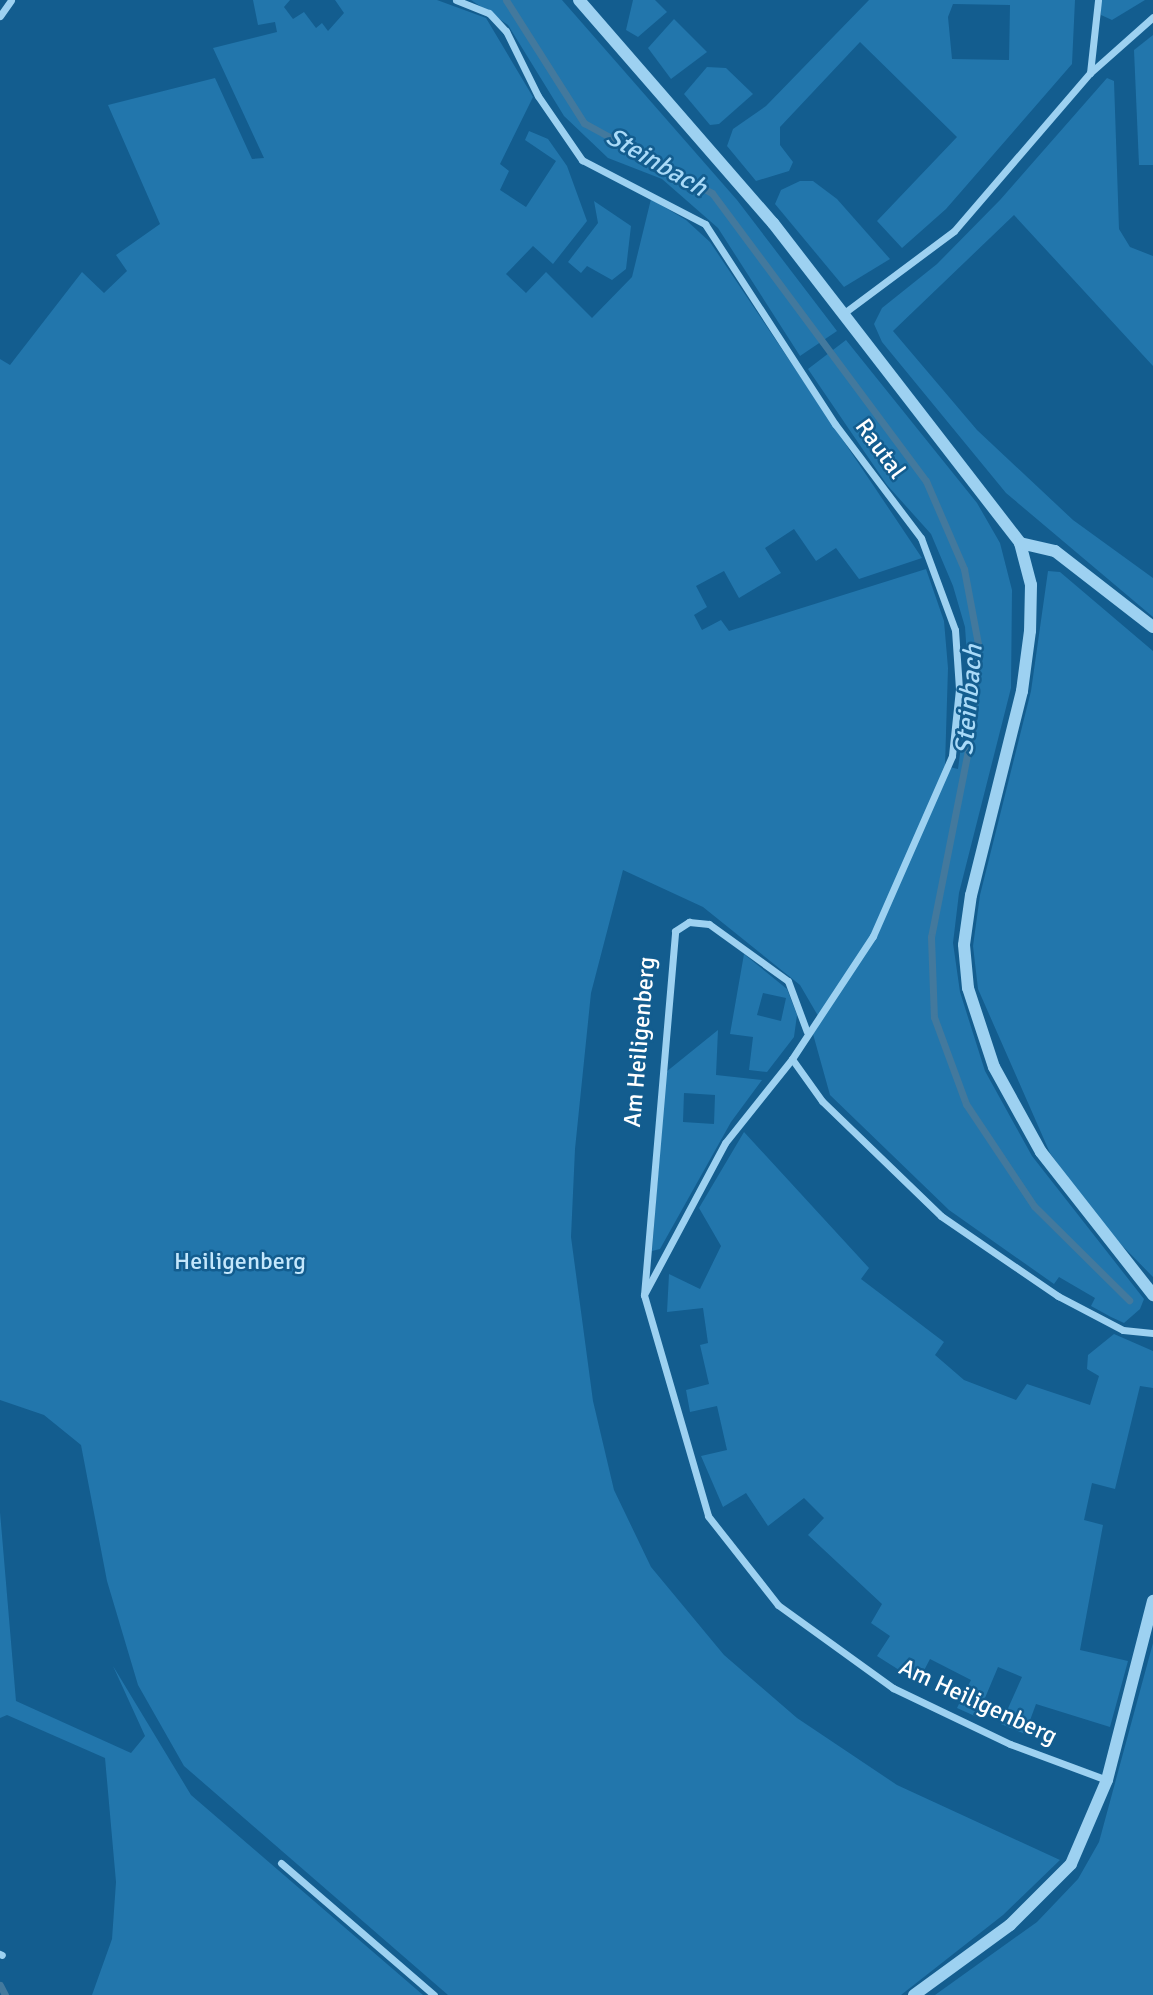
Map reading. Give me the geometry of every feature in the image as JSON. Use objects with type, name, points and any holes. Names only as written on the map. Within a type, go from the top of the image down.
[{"type":"street","points":[[0,16],[11,0]]},
{"type":"street","name":"Rautal","points":[[456,0],[489,13],[506,31],[538,96],[582,160],[705,224],[835,424],[921,538],[943,588],[955,630],[960,689],[952,756],[873,936],[807,1032]]},
{"type":"street","points":[[579,0],[844,313],[1020,543],[1031,585],[1030,631],[1022,691],[971,895],[964,945],[968,988],[994,1067],[1041,1152],[1153,1295]]},
{"type":"street","points":[[1090,73],[1098,0]]},
{"type":"street","points":[[844,313],[954,231],[1090,73],[1153,17]]},
{"type":"street","points":[[1020,543],[1055,551],[1153,627]]},
{"type":"street","name":"Am Heiligenberg","points":[[807,1032],[788,981],[703,921],[675,931],[669,942],[644,1295],[708,1516],[778,1605],[840,1655],[915,1700],[1107,1780]]},
{"type":"street","points":[[644,1295],[725,1143],[792,1059],[807,1032]]},
{"type":"street","points":[[792,1059],[822,1101],[941,1216],[1058,1296],[1123,1330],[1153,1334]]},
{"type":"street","points":[[914,1995],[1046,1895],[1071,1864],[1107,1780],[1153,1601]]},
{"type":"street","points":[[281,1863],[434,1995]]},
{"type":"green space","name":"Heiligenberg","points":[[253,0],[290,0],[284,7],[293,19],[304,12],[316,28],[322,23],[328,31],[344,13],[335,0],[437,0],[486,18],[533,97],[500,164],[509,171],[500,190],[526,207],[556,161],[525,140],[529,131],[548,139],[567,166],[587,221],[553,264],[533,246],[506,274],[526,293],[546,272],[592,318],[632,277],[651,199],[686,220],[710,242],[922,558],[859,579],[836,548],[816,561],[794,529],[765,548],[781,573],[739,598],[724,571],[696,586],[707,607],[694,615],[702,630],[721,620],[729,631],[926,569],[944,621],[948,668],[945,766],[958,769],[969,685],[965,627],[953,586],[931,534],[887,485],[808,369],[846,340],[977,503],[1000,543],[1012,590],[1011,688],[959,893],[953,943],[960,992],[985,1071],[1032,1156],[1144,1299],[1140,1309],[1124,1323],[1111,1317],[1091,1306],[1095,1298],[1059,1277],[1054,1284],[949,1210],[830,1095],[813,1034],[821,1021],[800,985],[703,907],[623,870],[591,993],[575,1149],[571,1237],[593,1401],[614,1490],[651,1567],[724,1655],[797,1718],[897,1785],[1060,1860],[1003,1915],[901,1995],[448,1995],[184,1766],[138,1685],[107,1581],[81,1445],[44,1415],[0,1400],[0,359],[10,365],[82,272],[104,293],[127,271],[116,255],[160,224],[108,105],[215,78],[252,159],[264,158],[213,48],[277,32],[275,22],[258,25]]},
{"type":"green space","points":[[471,0],[562,0],[737,200],[837,331],[800,356],[718,228],[662,179],[608,158],[564,116],[508,25]]},
{"type":"green space","points":[[633,0],[655,0],[667,12],[638,37],[626,30]]},
{"type":"green space","points":[[869,0],[1075,0],[1072,64],[946,209],[902,248],[877,221],[957,137],[860,42],[780,127],[780,145],[793,162],[789,171],[756,181],[727,146],[733,129],[766,106]],"holes":[[[953,4],[1010,5],[1009,60],[952,59],[948,17]]]},
{"type":"green space","points":[[1101,0],[1145,0],[1112,20],[1101,15]]},
{"type":"green space","points":[[674,19],[707,52],[671,79],[648,48]]},
{"type":"green space","points":[[1153,35],[1153,165],[1139,165],[1134,50]]},
{"type":"green space","points":[[707,67],[726,68],[753,94],[719,124],[710,125],[684,94]]},
{"type":"green space","points":[[1107,78],[1114,81],[1119,229],[1130,247],[1153,256],[1153,366],[1014,215],[893,331],[977,430],[1073,520],[1153,578],[1153,617],[1006,493],[882,342],[874,324],[882,308],[937,264],[1000,200]]},
{"type":"green space","points":[[800,181],[813,181],[837,199],[890,259],[844,287],[775,204],[781,190]]},
{"type":"green space","points":[[594,201],[631,226],[626,269],[612,280],[587,266],[581,273],[568,262],[598,223]]},
{"type":"green space","points":[[1048,571],[1060,572],[1153,651],[1153,1277],[1101,1224],[1050,1153],[978,989],[973,946],[980,895],[1031,691]]},
{"type":"green space","points":[[744,954],[787,989],[797,1015],[794,1037],[767,1072],[749,1070],[753,1037],[730,1034]],"holes":[[[763,993],[786,998],[781,1021],[757,1015]]]},
{"type":"green space","points":[[718,1030],[716,1075],[762,1080],[731,1122],[660,1249],[652,1251],[666,1072]],"holes":[[[684,1093],[715,1095],[714,1124],[683,1122]]]},
{"type":"green space","points":[[744,1132],[869,1268],[861,1279],[944,1342],[935,1355],[964,1380],[1016,1400],[1027,1384],[1090,1405],[1099,1376],[1087,1369],[1088,1355],[1114,1334],[1153,1351],[1153,1388],[1140,1386],[1115,1489],[1092,1483],[1084,1520],[1103,1525],[1080,1650],[1128,1661],[1110,1727],[1036,1704],[1025,1734],[1001,1724],[1022,1677],[998,1667],[977,1717],[957,1708],[971,1680],[930,1659],[918,1682],[877,1656],[890,1636],[871,1623],[882,1604],[808,1535],[824,1518],[804,1498],[768,1526],[746,1493],[723,1507],[701,1456],[727,1450],[717,1406],[690,1412],[686,1390],[709,1384],[700,1345],[708,1343],[703,1308],[667,1312],[669,1274],[700,1289],[721,1246],[699,1208]]},
{"type":"green space","points":[[0,1512],[16,1701],[131,1753],[145,1736],[113,1666],[191,1795],[423,1995],[92,1995],[112,1939],[116,1882],[105,1758],[7,1715],[0,1718]]},
{"type":"green space","points":[[1153,1643],[1153,1995],[935,1995],[1037,1922],[1078,1879],[1099,1842]]},
{"type":"waterway","name":"Steinbach","points":[[506,0],[584,123],[712,193],[926,481],[964,569],[978,644],[972,730],[931,937],[934,1017],[966,1104],[1034,1206],[1129,1300]]},
{"type":"waterway","points":[[0,1985],[5,1995]]}]
